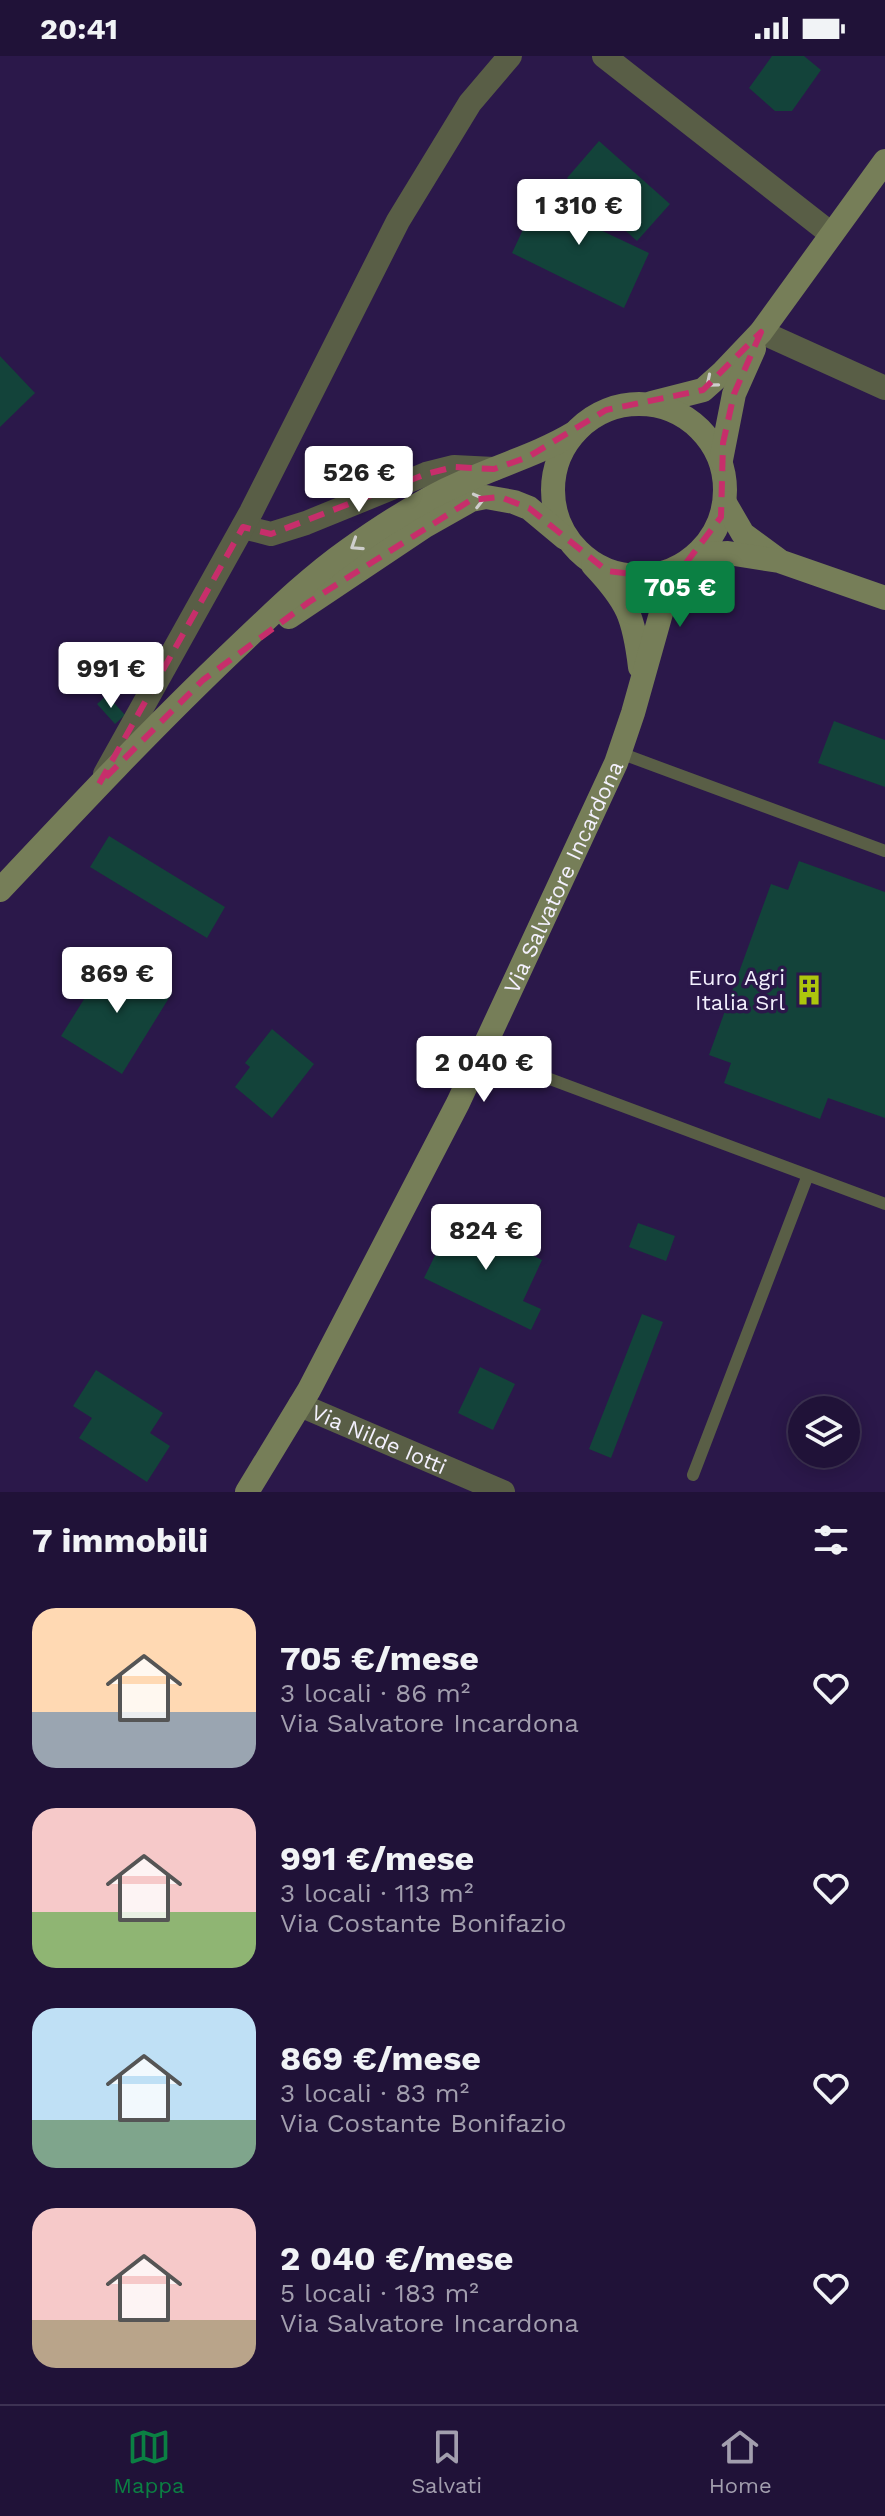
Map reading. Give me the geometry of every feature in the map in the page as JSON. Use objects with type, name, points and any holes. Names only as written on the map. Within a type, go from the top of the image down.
[{"type":"main road","points":[[0,890],[99,784],[203,680],[289,598],[347,550],[422,503],[494,469],[528,457],[574,433],[606,410],[626,404],[671,400],[703,390],[761,332],[885,161]]},
{"type":"main road","points":[[721,460],[734,394],[761,332]]},
{"type":"main road","points":[[645,403],[665,407],[691,421],[712,443],[725,474],[725,503],[716,530],[708,543],[686,563]]},
{"type":"main road","points":[[570,542],[554,506],[553,487],[563,449],[574,433]]},
{"type":"main road","points":[[203,680],[309,602],[425,526],[471,500],[500,497],[529,508],[570,542],[608,581],[633,618],[641,681]]},
{"type":"main road","points":[[725,503],[743,534],[779,561]]},
{"type":"main road","points":[[589,561],[607,571],[627,576],[648,576],[668,572],[710,554],[728,553],[779,561],[885,598]]},
{"type":"main road","name":"Via Salvatore Incardona","points":[[247,1492],[300,1405],[458,1103],[620,753],[665,599],[686,563]]},
{"type":"street","points":[[99,784],[243,527],[398,221],[470,103],[510,56]]},
{"type":"street","points":[[604,56],[830,233]]},
{"type":"street","points":[[761,332],[885,388]]},
{"type":"street","points":[[243,527],[271,534],[426,474],[454,467],[494,469]]},
{"type":"street","name":"Via Nilde Iotti","points":[[300,1405],[503,1492]]},
{"type":"lane","points":[[620,753],[885,851]]},
{"type":"lane","points":[[480,1053],[885,1204]]},
{"type":"lane","points":[[693,1475],[808,1175]]},
{"type":"highlighted area","points":[[761,332],[734,394],[723,443],[721,517],[686,563],[648,576],[607,571],[529,508],[500,497],[471,500],[309,602],[203,680],[99,784],[243,527],[271,534],[426,474],[454,467],[494,469],[528,457],[606,410],[703,390]]},
{"type":"building","points":[[772,56],[804,56],[821,70],[792,111],[775,111],[749,88]]},
{"type":"building","points":[[599,141],[670,204],[637,241],[567,178]]},
{"type":"building","points":[[544,185],[591,203],[601,212],[594,227],[649,253],[624,308],[512,253]]},
{"type":"building","points":[[0,356],[35,393],[0,427]]},
{"type":"building","points":[[107,695],[125,715],[115,724],[97,704]]},
{"type":"building","points":[[834,721],[885,740],[885,787],[818,763]]},
{"type":"building","points":[[109,836],[225,907],[207,938],[90,867]]},
{"type":"building","name":"Euro Agri Italia Srl","points":[[799,861],[885,892],[885,1118],[828,1098],[820,1119],[724,1083],[731,1063],[709,1055],[771,884],[788,890]]},
{"type":"building","points":[[111,956],[172,993],[122,1074],[61,1036]]},
{"type":"building","points":[[272,1029],[314,1064],[272,1118],[235,1087],[250,1067],[245,1063]]},
{"type":"building","points":[[454,1217],[542,1260],[523,1301],[541,1309],[531,1330],[424,1278]]},
{"type":"building","points":[[638,1223],[675,1236],[666,1261],[629,1247]]},
{"type":"building","points":[[642,1314],[663,1322],[611,1458],[589,1449]]},
{"type":"building","points":[[480,1367],[515,1384],[493,1430],[458,1413]]},
{"type":"building","points":[[96,1370],[163,1413],[150,1433],[170,1446],[147,1482],[79,1438],[92,1418],[73,1406]]},
{"type":"place","name":"Euro Agri Italia Srl","points":[[809,990]]}]
